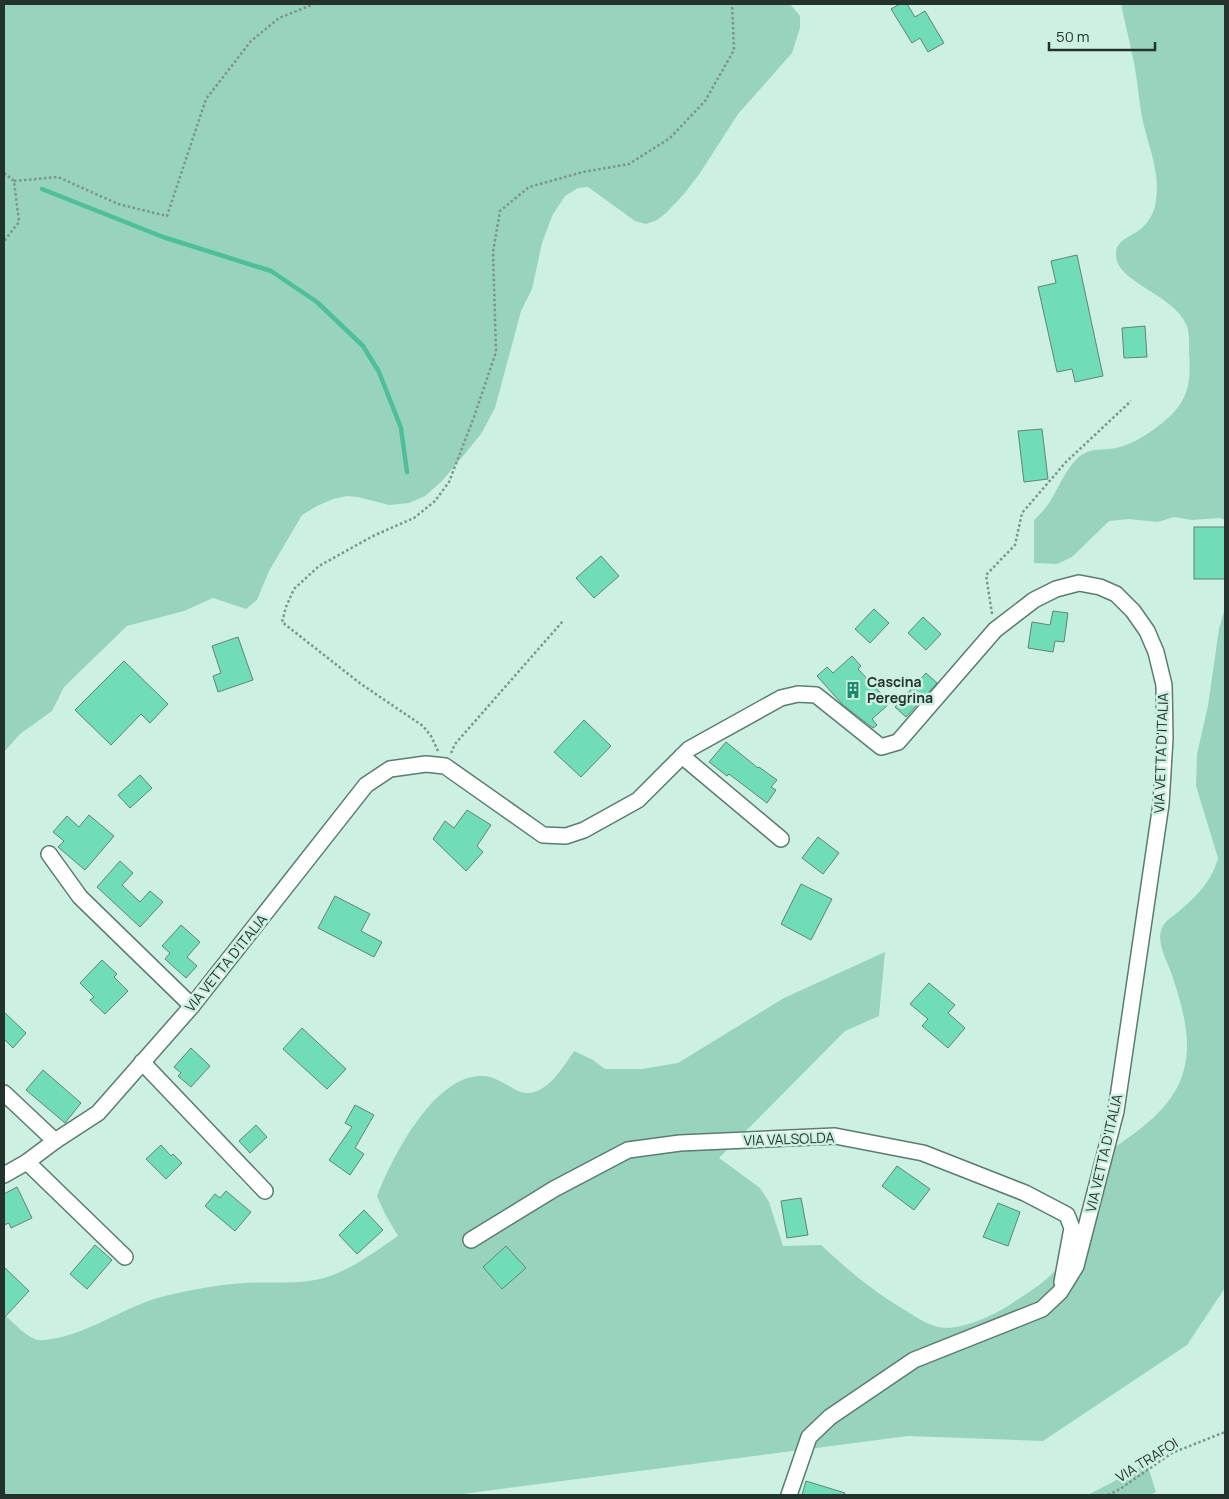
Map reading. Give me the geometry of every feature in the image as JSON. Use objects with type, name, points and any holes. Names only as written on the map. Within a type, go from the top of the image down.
[{"type":"street","name":"VIA VETTA D'ITALIA","points":[[4,1175],[27,1162],[98,1113],[192,1006],[366,786],[390,769],[426,764],[445,766],[543,835],[566,836],[584,830],[638,800],[689,749],[781,698],[798,694],[816,695],[881,747],[898,742],[995,630],[1034,600],[1056,588],[1079,583],[1100,587],[1116,594],[1133,610],[1147,631],[1156,652],[1164,685],[1165,738],[1161,804],[1116,1111],[1076,1266],[1060,1292],[1042,1308],[914,1360],[830,1417],[809,1437],[789,1495]]},
{"type":"street","points":[[682,756],[781,839]]},
{"type":"street","points":[[49,854],[80,897],[192,1006]]},
{"type":"street","points":[[142,1062],[265,1191]]},
{"type":"street","points":[[4,1093],[55,1141]]},
{"type":"street","name":"VIA VALSOLDA","points":[[471,1240],[554,1189],[628,1150],[680,1143],[835,1136],[923,1152],[1025,1193],[1067,1215],[1072,1228],[1060,1292]]},
{"type":"street","points":[[27,1162],[125,1257]]},
{"type":"path","points":[[4,173],[14,181],[58,177],[118,204],[167,216],[206,99],[251,41],[279,18],[314,4]]},
{"type":"path","points":[[445,766],[431,736],[423,726],[361,684],[282,622],[286,607],[294,589],[319,566],[373,536],[414,518],[435,500],[449,482],[496,352],[493,252],[500,211],[529,187],[583,172],[629,164],[670,138],[705,101],[734,50],[732,4]]},
{"type":"path","points":[[4,242],[19,222],[14,181]]},
{"type":"path","points":[[995,630],[986,575],[1016,545],[1022,513],[1066,462],[1130,400]]},
{"type":"path","points":[[445,766],[455,744],[563,620]]},
{"type":"path","name":"VIA TRAFOI","points":[[1108,1495],[1120,1489],[1172,1453],[1225,1432]]},
{"type":"green space","points":[[4,4],[790,4],[800,16],[800,28],[792,53],[738,114],[700,173],[684,194],[657,220],[646,224],[635,221],[588,187],[578,188],[565,196],[553,214],[542,243],[532,289],[521,311],[495,408],[481,434],[442,481],[425,496],[409,503],[389,505],[347,496],[333,499],[302,515],[269,571],[257,600],[246,609],[213,598],[184,611],[127,626],[64,687],[52,711],[20,734],[4,752]]},
{"type":"green space","points":[[1121,4],[1225,4],[1225,520],[1220,518],[1192,520],[1174,517],[1158,522],[1129,519],[1109,521],[1072,557],[1057,564],[1034,563],[1034,520],[1049,503],[1067,471],[1075,461],[1089,451],[1121,447],[1153,430],[1164,422],[1179,406],[1184,398],[1189,379],[1189,339],[1186,324],[1180,314],[1170,305],[1125,273],[1119,265],[1116,255],[1122,241],[1143,227],[1150,218],[1155,207],[1157,190],[1156,171],[1142,118],[1134,63]]},
{"type":"green space","points":[[1225,608],[1225,1288],[1187,1345],[1043,1441],[908,1436],[455,1495],[4,1495],[4,1315],[27,1335],[38,1340],[44,1340],[89,1328],[146,1302],[171,1294],[233,1284],[309,1281],[338,1273],[398,1236],[377,1196],[393,1161],[417,1121],[432,1103],[448,1089],[465,1079],[487,1076],[524,1093],[533,1092],[542,1089],[550,1083],[574,1051],[593,1060],[605,1069],[642,1069],[678,1063],[784,998],[885,952],[879,1016],[845,1031],[719,1158],[760,1188],[769,1202],[783,1246],[821,1245],[873,1289],[912,1315],[931,1325],[947,1328],[982,1319],[1007,1307],[1047,1279],[1058,1267],[1065,1255],[1079,1220],[1092,1174],[1097,1164],[1104,1155],[1153,1118],[1168,1102],[1178,1085],[1184,1068],[1187,1051],[1183,1014],[1160,942],[1160,936],[1166,922],[1202,888],[1212,874],[1218,858],[1196,786],[1197,754],[1208,706],[1219,629]]},
{"type":"green space","points":[[1147,1464],[1156,1492],[1150,1495],[1088,1495]]},
{"type":"building","points":[[900,4],[907,4],[915,17],[925,11],[944,43],[928,52],[920,38],[912,43],[891,9]]},
{"type":"building","points":[[1077,255],[1103,376],[1075,382],[1072,369],[1057,372],[1038,287],[1056,283],[1051,261]]},
{"type":"building","points":[[1145,326],[1147,357],[1124,358],[1122,328]]},
{"type":"building","points":[[1042,429],[1048,479],[1024,482],[1018,431]]},
{"type":"building","points":[[1194,527],[1225,527],[1225,579],[1194,579]]},
{"type":"building","points":[[601,556],[619,576],[594,598],[576,578]]},
{"type":"building","points":[[874,609],[889,623],[870,643],[855,629]]},
{"type":"building","points":[[1053,611],[1068,613],[1064,642],[1055,641],[1053,652],[1028,648],[1032,622],[1050,625]]},
{"type":"building","points":[[923,617],[941,634],[926,650],[908,633]]},
{"type":"building","points":[[238,637],[253,680],[218,692],[213,676],[221,673],[212,646]]},
{"type":"building","name":"Cascina Peregrina","points":[[852,656],[861,666],[858,669],[890,703],[872,719],[877,725],[873,728],[843,705],[817,676],[827,667],[833,673]]},
{"type":"building","points":[[124,661],[168,704],[150,723],[141,714],[111,745],[75,710]]},
{"type":"building","points":[[926,673],[937,683],[906,717],[895,707]]},
{"type":"building","points":[[584,720],[611,746],[581,777],[554,752]]},
{"type":"building","points":[[726,742],[758,768],[777,780],[771,787],[776,790],[767,803],[729,774],[727,776],[709,762]]},
{"type":"building","points":[[140,775],[152,788],[130,808],[118,795]]},
{"type":"building","points":[[467,810],[491,825],[477,846],[483,852],[466,871],[433,839],[445,821],[454,828]]},
{"type":"building","points":[[89,815],[114,836],[85,870],[58,847],[64,841],[53,832],[67,816],[79,827]]},
{"type":"building","points":[[818,837],[839,853],[823,874],[802,858]]},
{"type":"building","points":[[120,861],[133,873],[122,885],[140,902],[150,891],[163,902],[140,927],[97,887]]},
{"type":"building","points":[[801,884],[832,899],[811,940],[781,924]]},
{"type":"building","points":[[335,896],[370,914],[361,931],[382,942],[374,957],[318,928]]},
{"type":"building","points":[[181,925],[200,942],[187,957],[197,966],[186,978],[165,959],[170,953],[162,946]]},
{"type":"building","points":[[102,960],[117,974],[114,977],[128,991],[105,1014],[90,1000],[94,997],[80,983]]},
{"type":"building","points":[[929,983],[955,1005],[948,1013],[965,1028],[948,1048],[922,1026],[928,1019],[910,1004]]},
{"type":"building","points":[[4,1012],[26,1033],[13,1048],[4,1039]]},
{"type":"building","points":[[302,1028],[346,1069],[327,1089],[283,1049]]},
{"type":"building","points":[[191,1048],[210,1066],[191,1087],[178,1076],[181,1073],[174,1067]]},
{"type":"building","points":[[43,1070],[81,1103],[65,1123],[26,1090]]},
{"type":"building","points":[[355,1105],[374,1115],[355,1148],[364,1154],[350,1175],[329,1160],[352,1127],[345,1123]]},
{"type":"building","points":[[256,1125],[267,1137],[250,1153],[239,1141]]},
{"type":"building","points":[[161,1145],[171,1156],[173,1154],[182,1163],[166,1179],[146,1159]]},
{"type":"building","points":[[897,1166],[930,1189],[914,1210],[882,1186]]},
{"type":"building","points":[[17,1187],[32,1218],[11,1228],[9,1223],[4,1225],[4,1194]]},
{"type":"building","points":[[226,1191],[251,1212],[235,1231],[205,1206],[215,1194],[220,1198]]},
{"type":"building","points":[[801,1198],[808,1235],[787,1238],[781,1201]]},
{"type":"building","points":[[998,1203],[1020,1212],[1008,1246],[983,1237]]},
{"type":"building","points":[[364,1210],[383,1230],[357,1254],[339,1235]]},
{"type":"building","points":[[95,1245],[112,1260],[87,1289],[70,1274]]},
{"type":"building","points":[[506,1246],[526,1268],[502,1289],[483,1267]]},
{"type":"building","points":[[4,1267],[29,1291],[4,1318]]},
{"type":"building","points":[[806,1481],[845,1493],[844,1495],[802,1495]]},
{"type":"waterway","points":[[42,189],[163,237],[271,271],[317,302],[363,346],[379,372],[401,428],[407,472]]},
{"type":"place","name":"Cascina Peregrina","points":[[853,690]]}]
